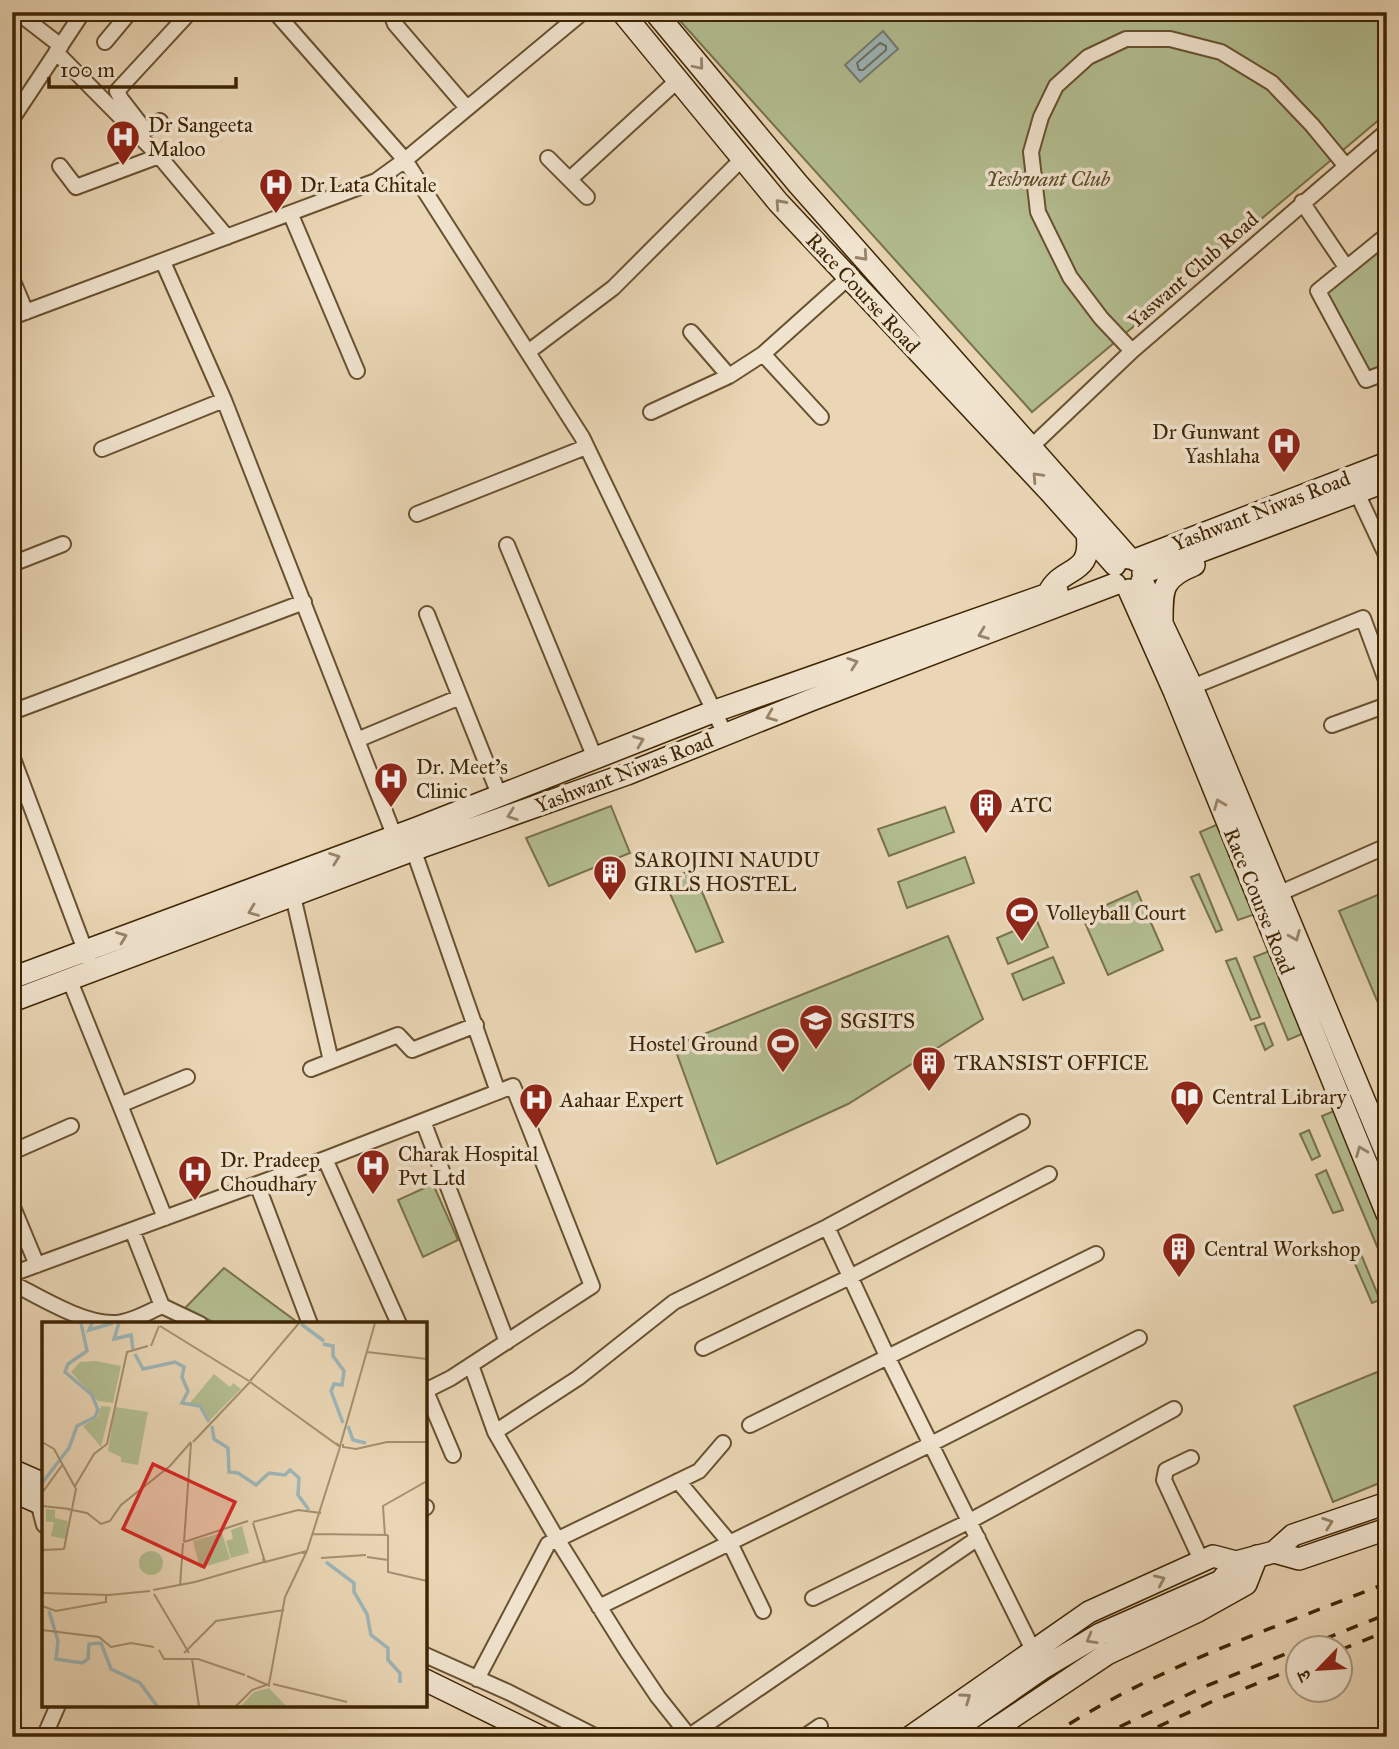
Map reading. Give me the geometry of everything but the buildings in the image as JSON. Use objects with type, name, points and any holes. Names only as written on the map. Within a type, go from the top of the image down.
[{"type":"main road","name":"Race Course Road","points":[[622,12],[778,202],[1092,527]]},
{"type":"main road","name":"Race Course Road","points":[[655,12],[798,184],[1032,446],[1124,575],[1192,687],[1387,1155]]},
{"type":"main road","name":"Yashwant Niwas Road","points":[[12,978],[404,844],[620,776],[1124,575],[1167,548],[1387,463]]},
{"type":"main road","name":"Yashwant Niwas Road","points":[[12,1001],[293,896],[500,797],[715,711],[1048,594],[1124,575],[1211,548],[1387,481]]},
{"type":"main road","points":[[1048,594],[1054,582],[1076,569],[1086,558],[1092,527],[1113,526],[1129,539],[1167,548]]},
{"type":"main road","points":[[1124,575],[1121,604],[1145,635],[1157,632],[1168,582],[1176,572],[1205,561],[1211,548]]},
{"type":"main road","name":"Race Course Road","points":[[1157,632],[1174,691],[1387,1214]]},
{"type":"main road","points":[[944,1737],[1038,1660],[1089,1612],[1213,1556],[1236,1562],[1266,1554],[1293,1535],[1387,1503]]},
{"type":"main road","points":[[1266,1554],[1299,1559],[1387,1529]]},
{"type":"main road","points":[[983,1737],[1107,1654],[1196,1612],[1246,1584],[1266,1554]]},
{"type":"main road","points":[[910,1737],[1038,1660],[1221,1581],[1236,1562]]},
{"type":"main road","points":[[427,1681],[540,1736]]},
{"type":"street","points":[[17,12],[145,130],[160,121]]},
{"type":"street","points":[[12,120],[83,12]]},
{"type":"street","points":[[105,42],[130,12]]},
{"type":"street","points":[[190,12],[118,87],[116,104],[228,237]]},
{"type":"street","points":[[394,12],[395,24],[467,108]]},
{"type":"street","points":[[12,279],[19,315],[376,181],[583,12]]},
{"type":"street","points":[[281,14],[405,160],[582,437],[725,734]]},
{"type":"street","points":[[1132,351],[1101,318],[1070,277],[1038,212],[1031,152],[1041,117],[1056,86],[1088,57],[1126,39],[1170,39],[1221,52],[1272,83],[1345,164]]},
{"type":"street","points":[[570,179],[678,80]]},
{"type":"street","name":"Yaswant Club Road","points":[[1032,446],[1132,351],[1345,164],[1387,131]]},
{"type":"street","points":[[60,166],[76,187],[159,156]]},
{"type":"street","points":[[548,158],[587,197]]},
{"type":"street","points":[[528,352],[613,288],[742,159]]},
{"type":"street","points":[[1302,202],[1346,267]]},
{"type":"street","points":[[291,215],[357,371]]},
{"type":"street","points":[[1387,235],[1318,291],[1366,380],[1387,372]]},
{"type":"street","points":[[163,262],[224,400],[357,740],[404,844],[476,1025],[498,1093]]},
{"type":"street","points":[[651,412],[729,376],[763,354],[849,277]]},
{"type":"street","points":[[691,332],[729,376]]},
{"type":"street","points":[[763,354],[821,417]]},
{"type":"street","points":[[102,449],[224,400]]},
{"type":"street","points":[[417,514],[586,447]]},
{"type":"street","points":[[1357,493],[1387,557]]},
{"type":"street","points":[[12,564],[63,544]]},
{"type":"street","points":[[507,545],[595,758]]},
{"type":"street","points":[[12,712],[304,602]]},
{"type":"street","points":[[427,614],[500,797]]},
{"type":"street","points":[[1192,687],[1363,618],[1387,682]]},
{"type":"street","points":[[357,740],[460,697]]},
{"type":"street","points":[[1332,725],[1387,705]]},
{"type":"street","points":[[12,756],[93,972]]},
{"type":"street","points":[[1278,894],[1387,846]]},
{"type":"street","points":[[293,896],[331,1061]]},
{"type":"street","points":[[70,981],[165,1218]]},
{"type":"street","points":[[311,1069],[398,1035],[412,1050],[476,1025]]},
{"type":"street","points":[[120,1105],[187,1077]]},
{"type":"street","points":[[12,1274],[325,1159],[513,1086],[592,1286],[451,1378],[427,1389]]},
{"type":"street","points":[[423,1121],[507,1342]]},
{"type":"street","points":[[495,1432],[578,1378],[674,1302],[827,1227],[1022,1122]]},
{"type":"street","points":[[12,1152],[71,1126]]},
{"type":"street","points":[[325,1159],[398,1322]]},
{"type":"street","points":[[703,1348],[1049,1174]]},
{"type":"street","points":[[257,1184],[309,1322]]},
{"type":"street","points":[[12,1205],[37,1265]]},
{"type":"street","points":[[827,1227],[888,1359],[1038,1660]]},
{"type":"street","points":[[132,1230],[162,1306],[196,1322]]},
{"type":"street","points":[[750,1425],[1096,1254]]},
{"type":"street","points":[[12,1283],[99,1322]]},
{"type":"street","points":[[122,1322],[162,1306]]},
{"type":"street","points":[[599,1607],[931,1444],[1139,1338]]},
{"type":"street","points":[[471,1364],[495,1432],[557,1539],[658,1697],[689,1737],[978,1538]]},
{"type":"street","points":[[427,1395],[453,1455]]},
{"type":"street","points":[[813,1598],[970,1521],[1174,1409]]},
{"type":"street","points":[[477,1679],[548,1544],[699,1471],[723,1443]]},
{"type":"street","points":[[1191,1458],[1167,1470],[1164,1480],[1202,1562]]},
{"type":"street","points":[[678,1481],[730,1543],[763,1611]]},
{"type":"street","points":[[28,1489],[42,1520]]},
{"type":"street","points":[[427,1656],[597,1737]]},
{"type":"street","points":[[44,1737],[57,1707]]},
{"type":"street","points":[[804,1737],[820,1726]]},
{"type":"green space","name":"Yeshwant Club","points":[[672,12],[1387,12],[1387,113],[1032,412]]},
{"type":"green space","points":[[1387,236],[1387,372],[1366,380],[1318,291]]},
{"type":"green space","points":[[611,806],[630,853],[549,886],[526,838]]},
{"type":"green space","points":[[945,807],[954,832],[889,856],[878,829]]},
{"type":"green space","points":[[1230,819],[1267,910],[1238,920],[1200,832]]},
{"type":"green space","points":[[965,857],[974,883],[907,908],[898,882]]},
{"type":"green space","points":[[693,870],[723,942],[696,952],[664,880]]},
{"type":"green space","points":[[1199,874],[1222,930],[1216,932],[1191,877]]},
{"type":"green space","points":[[1137,891],[1163,950],[1108,975],[1082,916]]},
{"type":"green space","points":[[1387,891],[1387,1024],[1339,911]]},
{"type":"green space","name":"Volleyball Court","points":[[1037,921],[1048,947],[1008,964],[997,938]]},
{"type":"green space","points":[[948,936],[983,1019],[848,1104],[717,1164],[674,1046]]},
{"type":"green space","points":[[1283,946],[1316,1028],[1288,1040],[1254,957]]},
{"type":"green space","points":[[1053,957],[1064,983],[1023,1000],[1012,974]]},
{"type":"green space","points":[[1236,958],[1260,1017],[1251,1020],[1226,961]]},
{"type":"green space","points":[[1264,1023],[1273,1045],[1265,1050],[1255,1026]]},
{"type":"green space","points":[[1348,1105],[1387,1198],[1387,1270],[1322,1116]]},
{"type":"green space","points":[[1309,1130],[1320,1156],[1312,1160],[1300,1134]]},
{"type":"green space","points":[[1326,1170],[1343,1210],[1333,1213],[1316,1175]]},
{"type":"green space","points":[[433,1184],[458,1240],[423,1257],[398,1200]]},
{"type":"green space","points":[[1358,1247],[1380,1300],[1372,1303],[1349,1250]]},
{"type":"green space","points":[[224,1268],[297,1322],[213,1322],[185,1308]]},
{"type":"green space","points":[[1387,1368],[1387,1480],[1333,1502],[1294,1406]]},
{"type":"water","points":[[883,31],[898,49],[860,82],[845,65]]},
{"type":"railway","points":[[1049,1737],[1088,1712],[1171,1670],[1387,1583]]},
{"type":"railway","points":[[1337,1634],[1387,1614]]},
{"type":"railway","points":[[1354,1644],[1387,1631]]},
{"type":"railway","points":[[1098,1737],[1206,1686],[1284,1655]]},
{"type":"railway","points":[[1136,1737],[1211,1702],[1284,1673]]},
{"type":"place","name":"Dr Sangeeta Maloo","points":[[123,167]]},
{"type":"place","name":"Dr Lata Chitale","points":[[276,215]]},
{"type":"place","name":"Dr Gunwant Yashlaha","points":[[1284,474]]},
{"type":"place","name":"Dr. Meet's Clinic","points":[[391,809]]},
{"type":"place","name":"ATC","points":[[986,835]]},
{"type":"place","name":"SAROJINI NAUDU GIRLS HOSTEL","points":[[610,902]]},
{"type":"place","name":"Volleyball Court","points":[[1022,943]]},
{"type":"place","name":"SGSITS","points":[[816,1051]]},
{"type":"place","name":"Hostel Ground","points":[[783,1074]]},
{"type":"place","name":"TRANSIST OFFICE","points":[[929,1093]]},
{"type":"place","name":"Central Library","points":[[1187,1127]]},
{"type":"place","name":"Aahaar Expert","points":[[536,1130]]},
{"type":"place","name":"Charak Hospital Pvt Ltd","points":[[373,1196]]},
{"type":"place","name":"Dr. Pradeep Choudhary","points":[[195,1202]]},
{"type":"place","name":"Central Workshop","points":[[1179,1279]]}]
